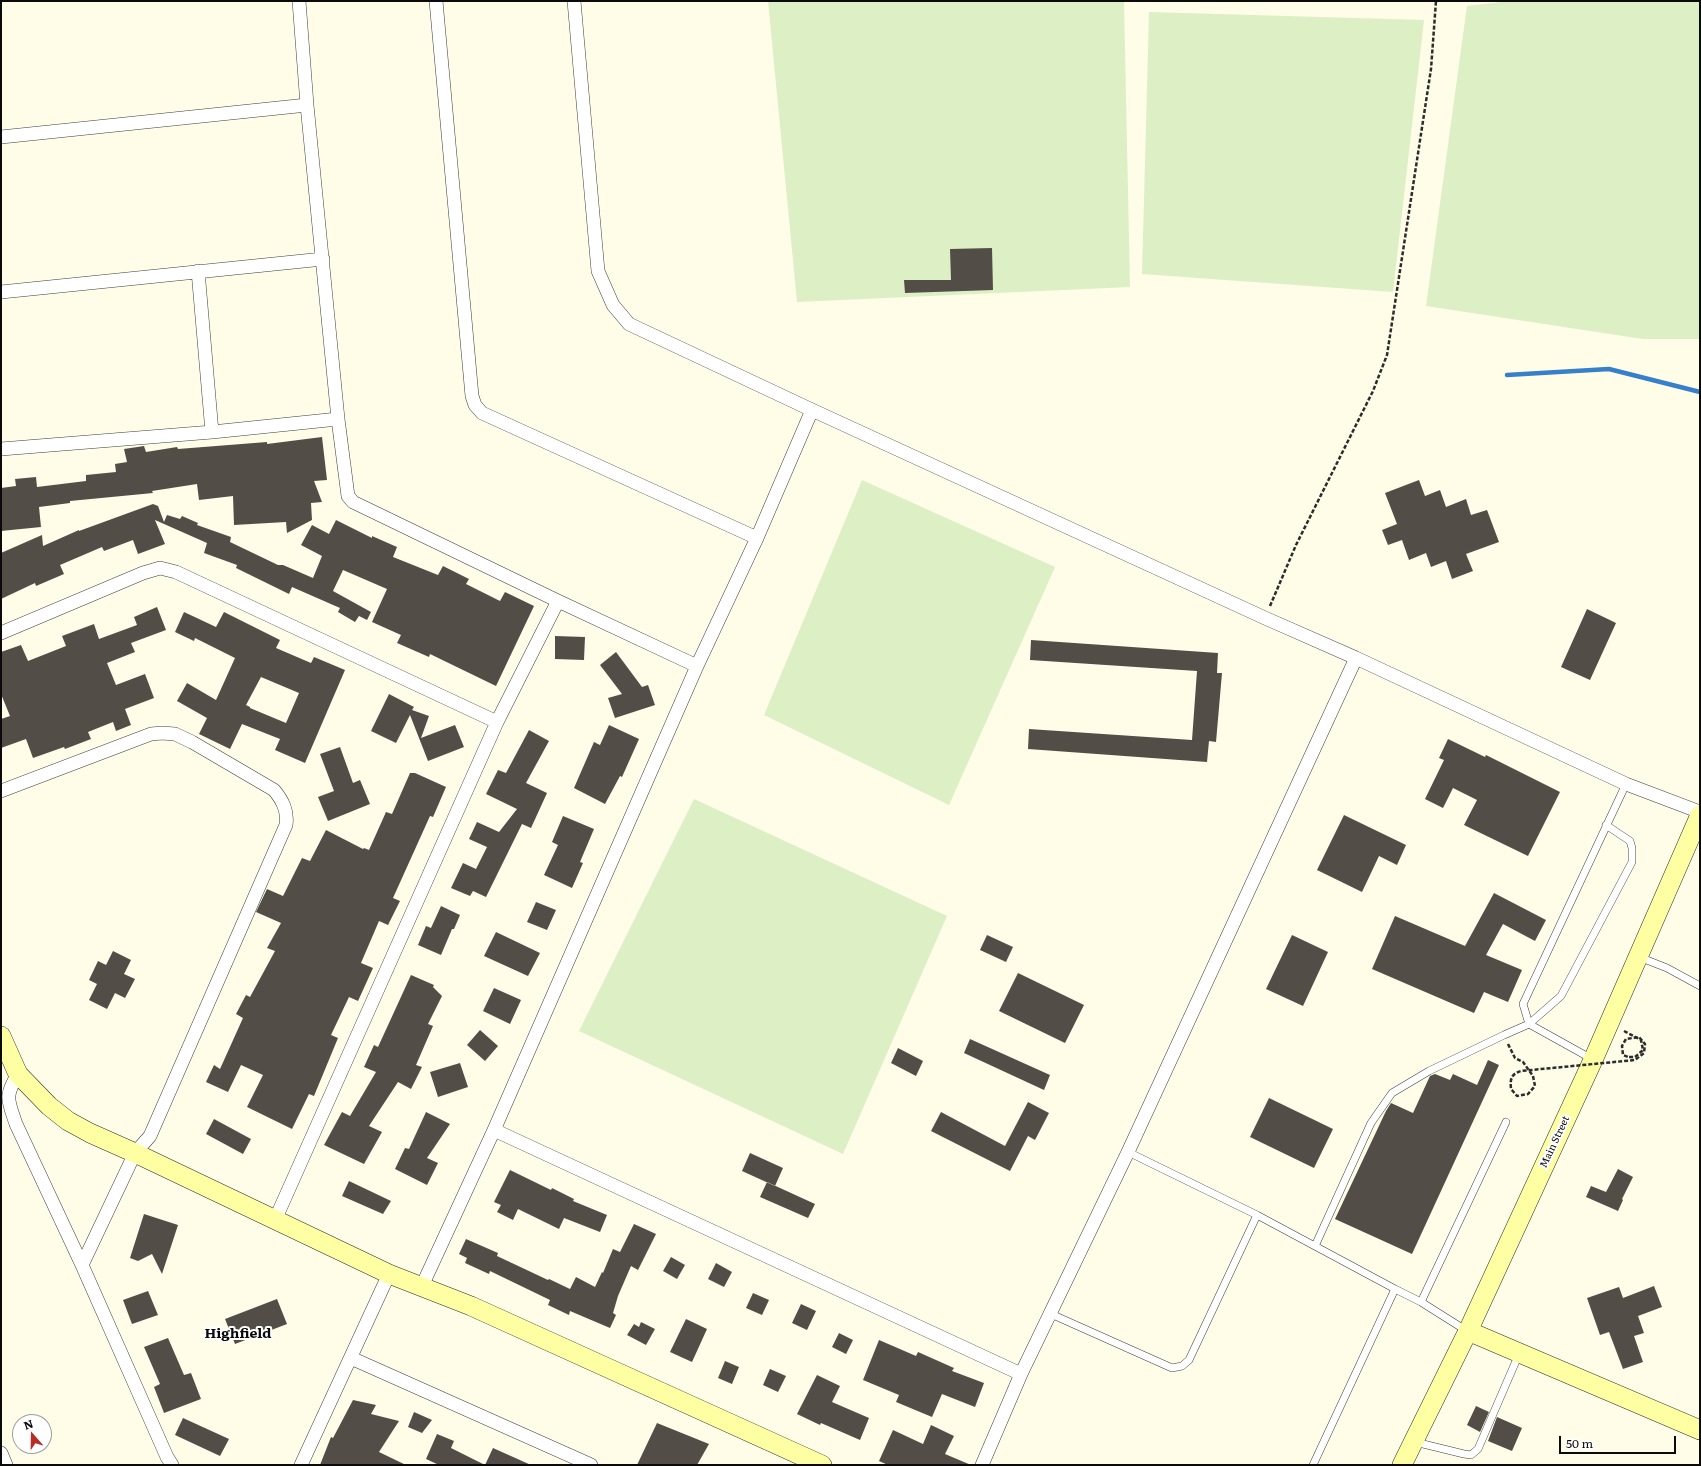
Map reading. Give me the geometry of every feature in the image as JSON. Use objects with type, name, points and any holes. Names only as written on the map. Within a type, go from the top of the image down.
[{"type":"street","points":[[299,1],[307,105],[338,419],[348,496],[353,502],[697,666]]},
{"type":"street","points":[[436,1],[472,396],[476,405],[482,412],[757,538]]},
{"type":"street","points":[[574,1],[598,271],[613,305],[629,324],[812,410],[1356,658],[1626,784],[1700,812]]},
{"type":"street","points":[[1,137],[307,105]]},
{"type":"street","points":[[1,292],[323,259]]},
{"type":"street","points":[[198,271],[212,432]]},
{"type":"street","points":[[422,1286],[494,1130],[697,666],[757,538],[812,410]]},
{"type":"street","points":[[1,449],[212,432],[338,419]]},
{"type":"street","points":[[1,633],[143,573],[160,568],[176,572],[497,722]]},
{"type":"street","points":[[275,1220],[497,722],[558,601]]},
{"type":"street","points":[[983,1465],[1022,1374],[1128,1152],[1356,658]]},
{"type":"street","points":[[1,791],[151,734],[175,734],[192,742],[274,790],[283,802],[287,815],[286,825],[150,1136],[135,1153],[82,1265]]},
{"type":"street","name":"Main Street","points":[[1402,1465],[1468,1331],[1594,1060],[1700,815]]},
{"type":"street","points":[[1,1036],[18,1074],[49,1106],[68,1121],[90,1134],[135,1153],[389,1274],[478,1309],[822,1465]]},
{"type":"street","points":[[18,1074],[10,1088],[8,1100],[16,1124],[82,1265],[167,1457],[172,1465]]},
{"type":"street","points":[[494,1130],[1022,1374]]},
{"type":"street","points":[[301,1465],[389,1274]]},
{"type":"street","points":[[1468,1331],[1700,1430]]},
{"type":"street","points":[[351,1358],[591,1465]]},
{"type":"street","points":[[1,1453],[6,1465]]},
{"type":"lane","points":[[1594,1060],[1529,1024],[1523,1004],[1626,784]]},
{"type":"lane","points":[[1315,1246],[1371,1123],[1392,1093],[1429,1072],[1529,1024],[1561,996],[1632,862],[1632,848],[1630,842],[1606,826]]},
{"type":"lane","points":[[1639,957],[1667,968],[1700,986]]},
{"type":"lane","points":[[1421,1302],[1506,1122]]},
{"type":"lane","points":[[1128,1152],[1258,1215],[1421,1302],[1468,1331]]},
{"type":"lane","points":[[1051,1314],[1172,1368],[1182,1366],[1189,1360],[1258,1215]]},
{"type":"lane","points":[[1313,1465],[1395,1289]]},
{"type":"lane","points":[[1413,1441],[1471,1455],[1478,1449],[1520,1353]]},
{"type":"path","points":[[1266,618],[1296,545],[1373,391],[1387,355],[1431,69],[1436,1]]},
{"type":"path","points":[[1504,1035],[1515,1058],[1523,1062],[1533,1076],[1535,1086],[1528,1094],[1518,1096],[1511,1089],[1510,1078],[1514,1073],[1521,1071],[1635,1060],[1644,1052],[1645,1044],[1639,1037],[1626,1039],[1622,1046],[1624,1055],[1635,1058],[1643,1050],[1641,1040],[1624,1031]]},
{"type":"green space","points":[[768,1],[1124,1],[1130,287],[797,302]]},
{"type":"green space","points":[[1510,1],[1700,1],[1700,339],[1643,339],[1426,306],[1467,6]]},
{"type":"green space","points":[[1149,12],[1424,20],[1393,292],[1142,274]]},
{"type":"green space","points":[[862,480],[1055,567],[949,805],[764,715]]},
{"type":"green space","points":[[694,799],[947,916],[843,1154],[579,1031]]},
{"type":"building","points":[[992,248],[993,290],[905,293],[904,280],[951,280],[950,249]]},
{"type":"building","points":[[322,437],[327,480],[314,481],[322,502],[311,503],[312,520],[287,533],[286,522],[234,525],[233,496],[199,500],[197,484],[152,491],[153,493],[70,501],[70,503],[39,507],[41,527],[1,531],[1,488],[16,486],[15,479],[36,477],[37,487],[86,481],[86,475],[116,472],[115,464],[127,462],[124,449],[144,446],[146,452],[177,447],[178,449],[267,442],[267,444]]},
{"type":"building","points":[[1419,480],[1425,496],[1440,490],[1446,507],[1466,499],[1471,515],[1487,510],[1499,542],[1466,554],[1473,571],[1452,579],[1446,561],[1431,567],[1426,553],[1409,560],[1402,540],[1388,545],[1382,530],[1397,524],[1385,493]]},
{"type":"building","points":[[153,504],[158,506],[164,522],[167,515],[180,519],[182,516],[198,523],[197,525],[231,537],[230,542],[278,565],[283,565],[313,578],[322,556],[301,545],[312,525],[329,534],[336,520],[372,538],[372,536],[397,547],[393,557],[438,575],[443,566],[469,579],[466,584],[500,601],[505,592],[534,606],[496,686],[430,654],[429,657],[397,643],[401,635],[372,622],[387,589],[343,570],[333,591],[371,612],[367,620],[359,616],[355,622],[338,612],[340,608],[292,587],[289,594],[236,568],[237,565],[204,553],[207,543],[155,520],[165,544],[138,554],[133,540],[104,551],[102,547],[60,565],[64,574],[36,586],[35,583],[1,599],[1,553],[42,535],[43,546],[79,530]]},
{"type":"building","points":[[157,607],[166,630],[131,643],[135,652],[107,663],[116,685],[145,674],[154,698],[125,709],[131,725],[116,731],[113,722],[88,732],[91,739],[65,749],[64,747],[33,758],[26,739],[1,748],[1,719],[10,716],[1,694],[1,652],[21,645],[28,661],[66,646],[62,636],[94,624],[99,639],[137,625],[134,617]]},
{"type":"building","points":[[1587,609],[1616,623],[1590,680],[1561,667]]},
{"type":"building","points":[[184,612],[216,627],[224,612],[280,640],[276,648],[311,663],[314,657],[345,670],[305,763],[275,750],[280,739],[242,724],[230,749],[199,734],[207,718],[177,701],[187,683],[216,700],[235,658],[195,638],[194,641],[175,632]],"holes":[[[261,677],[299,693],[286,723],[246,705]]]},
{"type":"building","points":[[555,636],[585,637],[584,660],[555,659]]},
{"type":"building","points":[[1031,640],[1218,653],[1217,673],[1222,673],[1216,742],[1209,741],[1207,762],[1028,749],[1029,729],[1192,740],[1197,671],[1030,660]]},
{"type":"building","points":[[616,652],[642,687],[648,685],[655,705],[615,718],[608,698],[622,694],[600,665]]},
{"type":"building","points":[[389,694],[414,707],[412,710],[429,716],[421,738],[455,725],[464,747],[428,761],[410,715],[396,743],[371,731]]},
{"type":"building","points":[[609,725],[639,739],[622,777],[620,776],[605,804],[574,788],[594,742],[600,745]]},
{"type":"building","points":[[529,730],[549,741],[526,783],[547,793],[531,828],[522,824],[486,897],[473,891],[470,896],[451,888],[463,863],[476,869],[487,847],[469,839],[477,822],[499,832],[517,809],[486,794],[498,770],[506,773]]},
{"type":"building","points":[[1448,739],[1485,757],[1486,755],[1560,792],[1528,856],[1464,825],[1477,800],[1453,788],[1443,808],[1425,799],[1444,760],[1439,758]]},
{"type":"building","points":[[340,747],[353,783],[360,780],[370,804],[328,821],[318,797],[334,791],[320,754]]},
{"type":"building","points":[[410,773],[415,773],[446,787],[433,817],[430,816],[393,898],[400,901],[388,925],[379,921],[361,963],[373,968],[358,1001],[349,997],[331,1035],[338,1038],[314,1096],[309,1094],[292,1129],[247,1107],[263,1075],[241,1065],[228,1092],[206,1082],[214,1065],[220,1069],[243,1018],[236,1014],[246,995],[250,997],[275,951],[267,948],[281,923],[256,912],[267,889],[283,896],[302,858],[310,861],[326,830],[363,849],[369,850],[386,812],[392,814]]},
{"type":"building","points":[[1344,815],[1406,845],[1397,865],[1379,856],[1362,892],[1317,870]]},
{"type":"building","points":[[563,816],[594,829],[580,862],[583,863],[572,888],[544,875],[558,845],[552,842]]},
{"type":"building","points":[[1494,893],[1546,920],[1535,941],[1503,924],[1486,955],[1522,970],[1508,1002],[1484,992],[1474,1013],[1372,969],[1395,916],[1465,946]]},
{"type":"building","points":[[536,902],[556,910],[547,930],[527,922]]},
{"type":"building","points":[[441,906],[460,915],[454,929],[452,929],[441,955],[418,945],[426,926],[431,928]]},
{"type":"building","points":[[496,932],[540,953],[528,976],[484,956]]},
{"type":"building","points":[[987,935],[1013,947],[1006,962],[980,950]]},
{"type":"building","points":[[1292,935],[1328,952],[1303,1006],[1266,989]]},
{"type":"building","points":[[113,951],[131,960],[124,974],[135,979],[125,998],[115,993],[107,1009],[89,1000],[97,984],[89,980],[98,961],[106,965]]},
{"type":"building","points":[[1018,973],[1084,1005],[1065,1043],[999,1011]]},
{"type":"building","points":[[411,975],[434,985],[433,987],[442,996],[428,1024],[433,1026],[416,1065],[422,1067],[411,1089],[398,1082],[369,1126],[382,1132],[364,1164],[324,1145],[342,1112],[350,1116],[376,1072],[364,1067],[374,1045],[378,1047]]},
{"type":"building","points":[[494,988],[521,1000],[510,1024],[483,1011]]},
{"type":"building","points":[[480,1030],[498,1046],[485,1061],[467,1045]]},
{"type":"building","points":[[970,1039],[1050,1075],[1044,1090],[964,1053]]},
{"type":"building","points":[[898,1048],[923,1061],[916,1076],[891,1063]]},
{"type":"building","points":[[1488,1060],[1499,1065],[1412,1254],[1335,1219],[1391,1103],[1413,1113],[1430,1076],[1435,1074],[1450,1080],[1453,1074],[1477,1085]]},
{"type":"building","points":[[460,1063],[468,1087],[438,1097],[430,1072]]},
{"type":"building","points":[[1269,1098],[1333,1129],[1314,1168],[1250,1137]]},
{"type":"building","points":[[1028,1102],[1049,1113],[1035,1140],[1028,1136],[1010,1171],[931,1131],[941,1112],[1005,1146]]},
{"type":"building","points":[[426,1112],[450,1124],[427,1158],[438,1163],[427,1185],[395,1169],[405,1148],[409,1149]]},
{"type":"building","points":[[214,1119],[251,1139],[243,1154],[206,1134]]},
{"type":"building","points":[[750,1153],[783,1168],[775,1186],[742,1171]]},
{"type":"building","points":[[1618,1169],[1633,1177],[1618,1211],[1586,1197],[1591,1186],[1606,1192]]},
{"type":"building","points":[[510,1170],[551,1190],[552,1188],[574,1199],[573,1201],[607,1215],[600,1232],[564,1218],[559,1229],[518,1209],[513,1220],[497,1212],[501,1205],[494,1202]]},
{"type":"building","points":[[349,1181],[391,1201],[383,1214],[342,1196]]},
{"type":"building","points":[[767,1182],[815,1204],[808,1218],[760,1197]]},
{"type":"building","points":[[144,1214],[178,1225],[162,1274],[152,1254],[138,1261],[130,1258]]},
{"type":"building","points":[[634,1224],[656,1234],[638,1270],[631,1266],[618,1296],[613,1313],[616,1315],[610,1328],[570,1311],[569,1315],[548,1305],[550,1300],[490,1271],[489,1274],[465,1263],[467,1258],[459,1254],[466,1239],[498,1253],[497,1256],[570,1289],[576,1277],[595,1287],[602,1272],[603,1273],[613,1249],[620,1252]]},
{"type":"building","points":[[671,1257],[685,1265],[677,1279],[663,1271]]},
{"type":"building","points":[[716,1263],[732,1272],[724,1287],[708,1279]]},
{"type":"building","points":[[1654,1286],[1662,1307],[1638,1316],[1644,1333],[1634,1336],[1643,1362],[1623,1369],[1609,1332],[1600,1335],[1587,1298],[1619,1287],[1623,1298]]},
{"type":"building","points":[[148,1291],[158,1315],[132,1324],[123,1300]]},
{"type":"building","points":[[753,1293],[769,1300],[762,1315],[746,1308]]},
{"type":"building","points":[[277,1299],[287,1324],[235,1344],[225,1319]]},
{"type":"building","points":[[801,1304],[816,1311],[807,1330],[792,1323]]},
{"type":"building","points":[[686,1319],[707,1329],[692,1362],[670,1352]]},
{"type":"building","points":[[641,1322],[655,1329],[646,1345],[627,1335],[634,1324],[639,1327]]},
{"type":"building","points":[[839,1333],[853,1340],[846,1354],[832,1347]]},
{"type":"building","points":[[168,1338],[184,1375],[191,1373],[201,1399],[164,1413],[154,1387],[160,1384],[144,1347]]},
{"type":"building","points":[[879,1340],[916,1356],[918,1352],[954,1368],[952,1371],[984,1383],[975,1407],[942,1394],[932,1417],[896,1402],[899,1395],[863,1380]]},
{"type":"building","points":[[725,1361],[739,1367],[732,1384],[718,1378]]},
{"type":"building","points":[[770,1369],[786,1376],[778,1392],[763,1385]]},
{"type":"building","points":[[817,1375],[840,1386],[832,1402],[869,1418],[860,1440],[821,1423],[820,1425],[797,1414]]},
{"type":"building","points":[[353,1400],[376,1405],[371,1414],[399,1421],[379,1452],[406,1465],[320,1465],[331,1437],[333,1438]]},
{"type":"building","points":[[1476,1406],[1489,1412],[1480,1432],[1467,1425]]},
{"type":"building","points":[[414,1412],[432,1420],[422,1433],[408,1427]]},
{"type":"building","points":[[1497,1417],[1522,1428],[1512,1451],[1488,1441]]},
{"type":"building","points":[[183,1418],[229,1439],[220,1456],[175,1435]]},
{"type":"building","points":[[657,1423],[709,1444],[697,1465],[637,1465]]},
{"type":"building","points":[[931,1425],[954,1436],[945,1454],[971,1465],[888,1465],[879,1461],[893,1430],[923,1444]]},
{"type":"building","points":[[437,1434],[454,1441],[451,1448],[485,1465],[439,1465],[426,1459]]},
{"type":"building","points":[[493,1448],[531,1465],[485,1465]]},
{"type":"waterway","points":[[1507,375],[1609,369],[1700,392]]},
{"type":"district","name":"Highfield","points":[[238,1334]]}]
